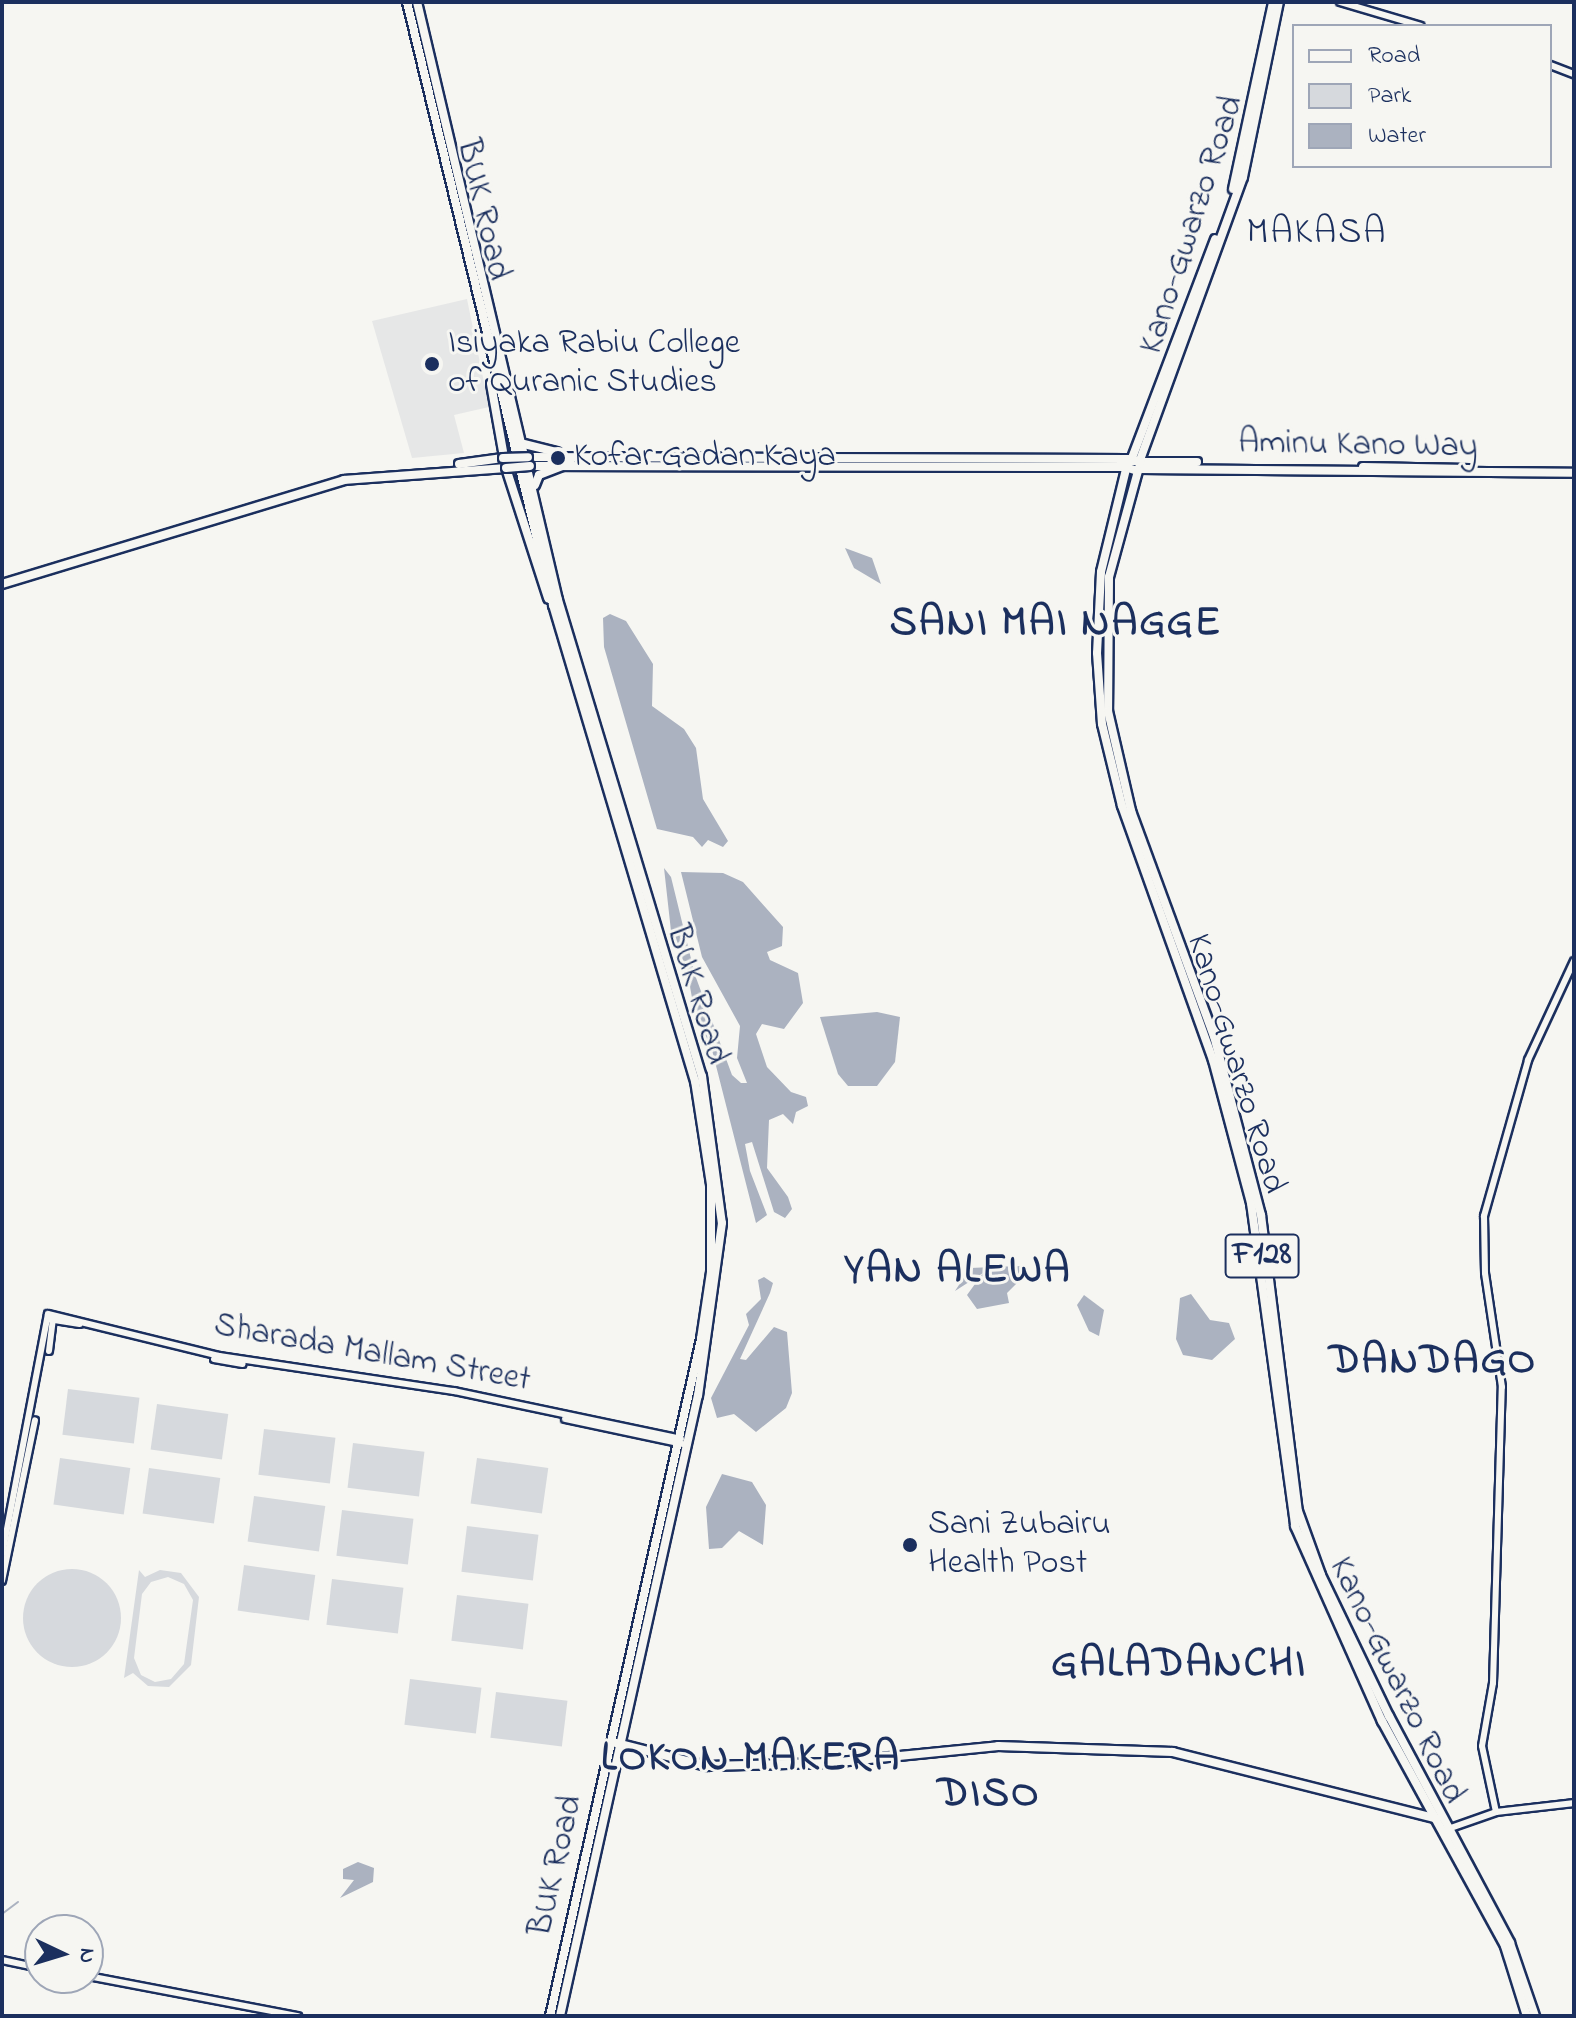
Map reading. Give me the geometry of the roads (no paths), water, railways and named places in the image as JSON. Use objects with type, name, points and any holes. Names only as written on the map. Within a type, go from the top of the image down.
[{"type":"main road","name":"BUK Road","points":[[407,2],[480,313],[556,603],[712,1120],[721,1258],[616,1743],[550,2016]]},
{"type":"main road","name":"BUK Road","points":[[417,2],[556,603]]},
{"type":"main road","name":"F128","points":[[1135,464],[1238,174],[1273,2]]},
{"type":"main road","name":"Kano-Gwarzo Road","points":[[1279,2],[1243,177],[1135,464],[1101,572],[1097,663],[1102,724],[1122,806],[1213,1060],[1251,1203],[1268,1296],[1299,1537],[1378,1704],[1438,1819],[1510,1943],[1535,2016]]},
{"type":"main road","points":[[485,301],[535,485],[556,603]]},
{"type":"main road","points":[[480,313],[503,458],[556,603]]},
{"type":"main road","points":[[524,444],[570,460]]},
{"type":"main road","points":[[2,581],[343,476],[503,458],[570,460]]},
{"type":"main road","points":[[535,485],[539,475],[570,460]]},
{"type":"main road","name":"Aminu Kano Way","points":[[570,460],[1574,471]]},
{"type":"main road","points":[[181,525],[344,480],[506,468],[529,461]]},
{"type":"main road","name":"BUK Road","points":[[560,2016],[616,1743]]},
{"type":"main road","points":[[616,1743],[707,1766],[829,1763],[998,1746],[1173,1752],[1438,1819]]},
{"type":"main road","name":"Kano-Gwarzo Road","points":[[1445,1831],[1505,1946],[1527,2016]]},
{"type":"street","points":[[1340,2],[1414,24]]},
{"type":"street","points":[[1552,66],[1574,74]]},
{"type":"street","points":[[1496,1812],[1482,1746],[1493,1683],[1502,1387],[1485,1273],[1484,1216],[1528,1060],[1574,961]]},
{"type":"street","points":[[2,1555],[51,1317]]},
{"type":"street","points":[[2,1581],[51,1317]]},
{"type":"street","name":"Sharada Mallam Street","points":[[51,1317],[219,1356],[456,1391],[683,1442]]},
{"type":"street","points":[[1445,1831],[1496,1812],[1574,1803]]},
{"type":"street","points":[[2,1960],[24,1965]]},
{"type":"street","points":[[104,1979],[298,2016]]},
{"type":"water","points":[[845,548],[872,558],[881,584],[854,568]]},
{"type":"water","points":[[610,614],[626,621],[653,664],[652,706],[684,729],[696,748],[703,799],[728,841],[723,847],[708,840],[702,847],[693,837],[657,829],[604,647],[603,618]]},
{"type":"water","points":[[664,868],[671,877],[695,975],[732,1075],[741,1083],[747,1083],[737,1058],[740,1026],[702,957],[681,872],[723,873],[743,882],[783,927],[782,946],[767,952],[770,960],[798,973],[803,1003],[784,1029],[762,1024],[756,1034],[767,1067],[791,1092],[806,1097],[808,1106],[796,1112],[793,1124],[783,1114],[769,1120],[767,1168],[788,1197],[792,1209],[785,1218],[774,1212],[752,1142],[745,1144],[750,1171],[767,1215],[756,1223],[712,1050],[696,1020],[687,970],[671,931]]},
{"type":"water","points":[[877,1012],[900,1017],[895,1062],[877,1086],[848,1086],[838,1074],[820,1017]]},
{"type":"water","points":[[1021,1266],[1020,1280],[1007,1293],[1009,1303],[977,1309],[967,1295],[983,1273],[955,1291],[970,1268]]},
{"type":"water","points":[[764,1277],[773,1283],[740,1359],[746,1360],[774,1327],[787,1332],[792,1393],[786,1408],[756,1432],[734,1414],[717,1418],[711,1398],[749,1325],[746,1314],[761,1299],[758,1280]]},
{"type":"water","points":[[1191,1294],[1210,1320],[1229,1323],[1235,1339],[1212,1360],[1183,1355],[1176,1339],[1180,1298]]},
{"type":"water","points":[[1084,1295],[1104,1310],[1099,1336],[1089,1331],[1077,1305]]},
{"type":"water","points":[[722,1474],[752,1482],[766,1505],[763,1545],[739,1531],[722,1548],[709,1549],[706,1507]]},
{"type":"water","points":[[358,1862],[374,1868],[373,1882],[340,1898],[354,1880],[343,1879],[343,1869]]},
{"type":"waterway","points":[[2,1914],[18,1902]]},
{"type":"place","name":"Isiyaka Rabiu College of Quranic Studies","points":[[432,364]]},
{"type":"place","name":"Kofar Gadan Kaya","points":[[558,458]]},
{"type":"place","name":"Sani Zubairu Health Post","points":[[910,1545]]},
{"type":"district","name":"MAKASA","points":[[1317,234]]},
{"type":"district","name":"SANI MAI NAGGE","points":[[1056,624]]},
{"type":"district","name":"YAN ALEWA","points":[[958,1271]]},
{"type":"district","name":"DANDAGO","points":[[1433,1362]]},
{"type":"district","name":"GALADANCHI","points":[[1179,1665]]},
{"type":"district","name":"LOKON MAKERA","points":[[751,1759]]},
{"type":"district","name":"DISO","points":[[989,1795]]}]
